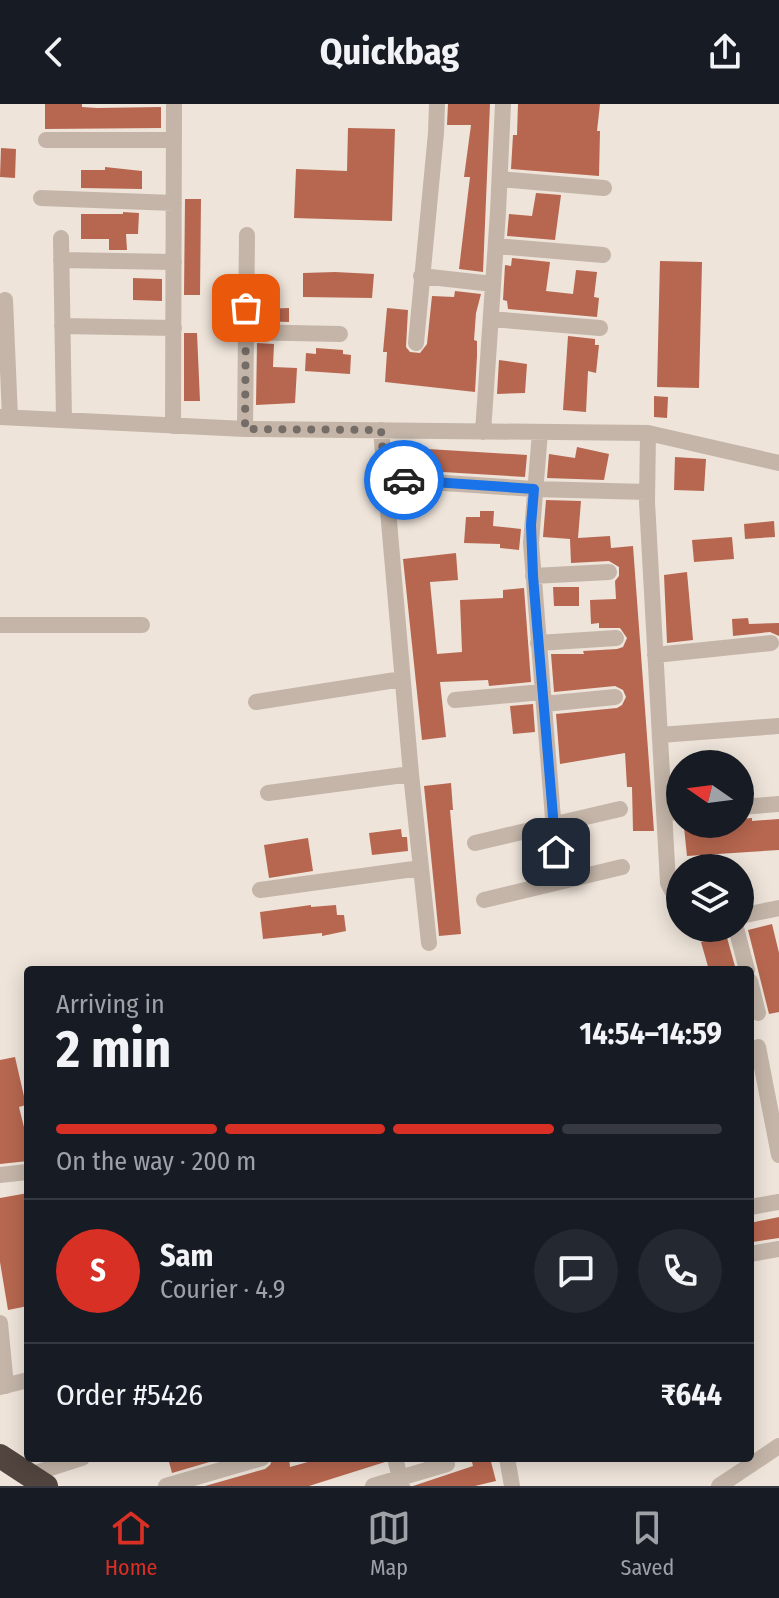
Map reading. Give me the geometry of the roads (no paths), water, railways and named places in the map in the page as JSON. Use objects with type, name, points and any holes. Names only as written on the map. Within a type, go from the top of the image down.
[{"type":"highway","points":[[0,1459],[31,1482]]},
{"type":"street","points":[[173,426],[174,104]]},
{"type":"street","points":[[416,343],[437,104]]},
{"type":"street","points":[[483,432],[503,104]]},
{"type":"street","points":[[46,140],[174,140]]},
{"type":"street","points":[[500,179],[604,188]]},
{"type":"street","points":[[41,198],[174,203]]},
{"type":"street","points":[[245,429],[247,235]]},
{"type":"street","points":[[61,238],[64,420]]},
{"type":"street","points":[[496,246],[603,255]]},
{"type":"street","points":[[61,260],[174,262]]},
{"type":"street","points":[[421,276],[493,284]]},
{"type":"street","points":[[5,300],[5,417],[245,429],[648,433],[779,463]]},
{"type":"street","points":[[491,319],[600,328]]},
{"type":"street","points":[[62,326],[174,328]]},
{"type":"street","points":[[246,332],[340,334]]},
{"type":"street","points":[[381,430],[429,943]]},
{"type":"street","points":[[540,432],[531,525],[533,576],[558,881]]},
{"type":"street","points":[[648,433],[647,492],[655,655],[660,735],[666,774]]},
{"type":"street","points":[[385,479],[534,489],[647,492]]},
{"type":"street","points":[[533,576],[609,572]]},
{"type":"street","points":[[0,625],[142,625]]},
{"type":"street","points":[[538,643],[616,638]]},
{"type":"street","points":[[655,655],[771,643]]},
{"type":"street","points":[[256,702],[402,679]]},
{"type":"street","points":[[455,700],[615,697]]},
{"type":"street","points":[[660,735],[779,726]]},
{"type":"street","points":[[268,793],[411,774]]},
{"type":"street","points":[[754,806],[779,804]]},
{"type":"street","points":[[475,843],[620,809]]},
{"type":"street","points":[[484,900],[622,867]]},
{"type":"street","points":[[260,890],[421,868]]},
{"type":"street","points":[[754,913],[779,908]]},
{"type":"street","points":[[740,942],[746,966]]},
{"type":"street","points":[[754,997],[758,1013]]},
{"type":"street","points":[[758,1047],[779,1155]]},
{"type":"street","points":[[0,1175],[24,1172]]},
{"type":"street","points":[[754,1206],[779,1202]]},
{"type":"street","points":[[754,1253],[779,1249]]},
{"type":"street","points":[[0,1323],[3,1386],[24,1381]]},
{"type":"street","points":[[719,1486],[779,1446]]},
{"type":"street","points":[[31,1482],[74,1462]]},
{"type":"street","points":[[166,1486],[248,1462]]},
{"type":"street","points":[[396,1462],[401,1482]]},
{"type":"street","points":[[508,1462],[512,1486]]},
{"type":"street","points":[[373,1486],[401,1482],[447,1464]]}]
